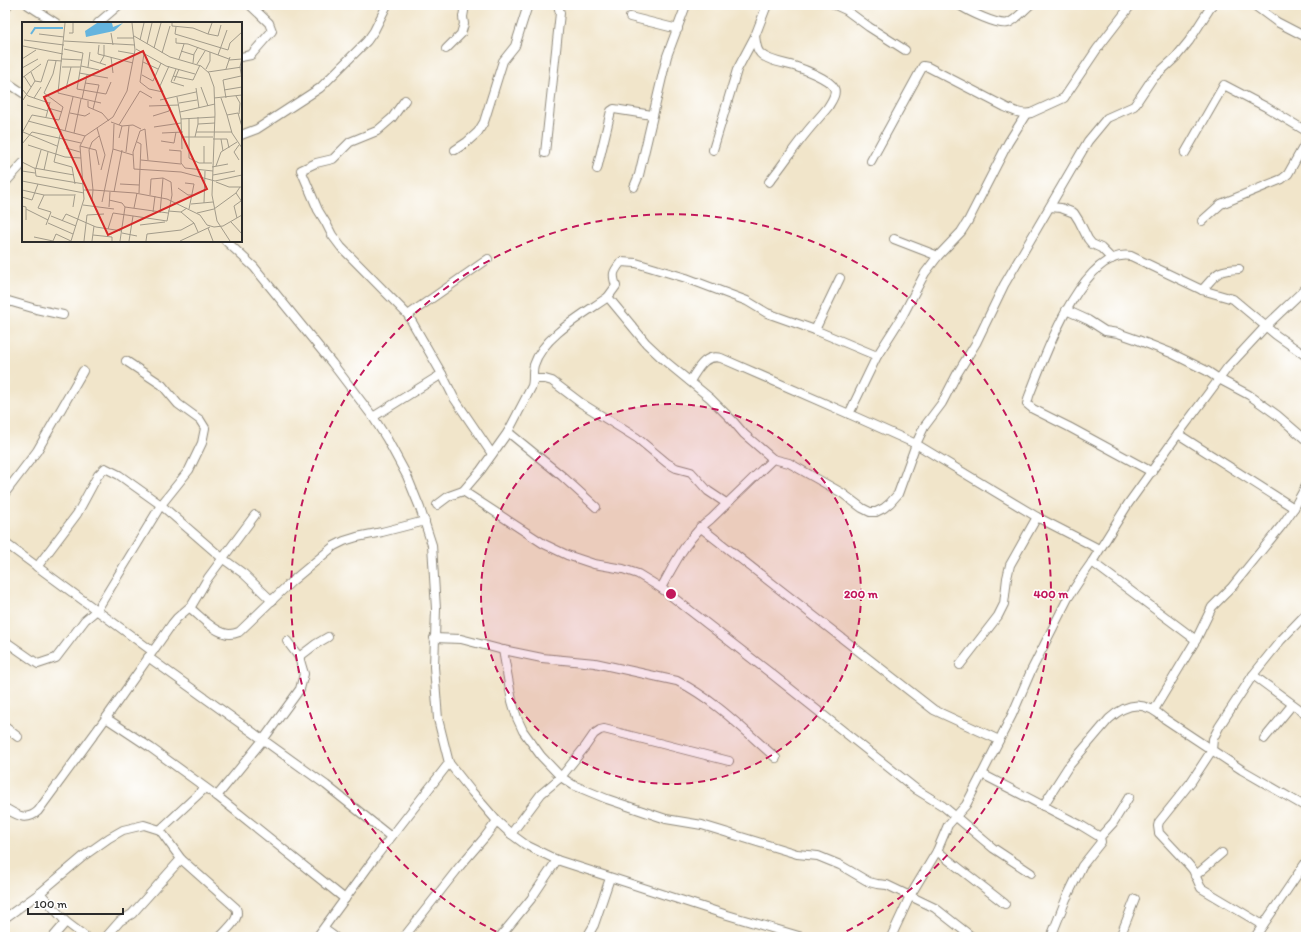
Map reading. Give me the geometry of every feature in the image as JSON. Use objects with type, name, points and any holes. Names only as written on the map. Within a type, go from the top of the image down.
[{"type":"street","points":[[28,5],[54,22]]},
{"type":"street","points":[[99,22],[119,5]]},
{"type":"street","points":[[242,57],[251,54],[272,31],[269,23],[250,5]]},
{"type":"street","points":[[242,135],[257,129],[320,88],[367,41],[374,31],[387,5]]},
{"type":"street","points":[[446,49],[461,34],[464,24],[463,17],[465,5]]},
{"type":"street","points":[[455,150],[478,132],[484,122],[503,62],[515,46],[528,5]]},
{"type":"street","points":[[545,153],[560,13],[558,5]]},
{"type":"street","points":[[634,187],[639,175],[667,56],[686,5]]},
{"type":"street","points":[[713,150],[737,70],[755,36],[767,5]]},
{"type":"street","points":[[835,5],[846,10],[869,28],[906,50]]},
{"type":"street","points":[[958,5],[994,22],[1003,24],[1009,22],[1030,5]]},
{"type":"street","points":[[849,414],[877,356],[903,314],[925,273],[938,256],[961,232],[968,221],[1008,143],[1026,114],[1064,98],[1097,49],[1131,5]]},
{"type":"street","points":[[608,297],[646,343],[721,409],[757,446],[773,459],[788,463],[842,493],[862,508],[870,512],[876,512],[890,503],[898,494],[916,444],[924,427],[942,403],[957,374],[976,343],[1004,285],[1092,136],[1107,118],[1134,106],[1152,79],[1176,57],[1189,41],[1212,5]]},
{"type":"street","points":[[1254,5],[1277,22],[1306,37]]},
{"type":"street","points":[[630,17],[678,29]]},
{"type":"street","points":[[755,36],[757,48],[760,53],[780,63],[794,66],[831,83],[834,88],[835,95],[828,107],[804,134],[770,182]]},
{"type":"street","points":[[871,162],[923,66],[928,67],[1005,107],[1026,114]]},
{"type":"street","points":[[5,81],[22,92]]},
{"type":"street","points":[[1185,153],[1224,85],[1266,107],[1306,131]]},
{"type":"street","points":[[405,100],[392,118],[377,131],[350,142],[333,159],[316,163],[301,170],[318,210],[332,236],[346,253],[408,315],[454,398],[492,454]]},
{"type":"street","points":[[597,169],[611,111],[614,109],[652,115]]},
{"type":"street","points":[[1202,221],[1221,204],[1282,179],[1288,174],[1306,142]]},
{"type":"street","points":[[5,183],[22,164]]},
{"type":"street","points":[[1050,207],[1061,208],[1074,213],[1092,244],[1101,248],[1112,259]]},
{"type":"street","points":[[894,239],[938,256]]},
{"type":"street","points":[[227,242],[254,267],[273,289],[373,417],[407,476],[425,521],[432,545],[436,609],[434,667],[438,719],[449,763],[472,792],[497,821],[511,834],[526,845],[557,860],[610,878],[802,937]]},
{"type":"street","points":[[1152,472],[1033,409],[1027,404],[1029,396],[1066,310],[1096,268],[1112,259],[1125,255],[1131,256],[1202,290],[1233,299],[1276,335],[1306,356]]},
{"type":"street","points":[[408,315],[488,259]]},
{"type":"street","points":[[437,505],[449,496],[463,491],[481,470],[508,432],[532,386],[534,379],[534,366],[543,349],[552,339],[575,320],[608,297],[616,286],[613,277],[615,269],[621,262],[636,263],[686,278],[747,301],[767,313],[815,330],[877,356]]},
{"type":"street","points":[[1202,290],[1220,271],[1226,269],[1239,270]]},
{"type":"street","points":[[815,330],[840,278]]},
{"type":"street","points":[[891,937],[910,896],[937,851],[948,825],[966,804],[982,774],[1012,715],[1044,643],[1084,572],[1146,478],[1152,472],[1219,379],[1243,350],[1306,288]]},
{"type":"street","points":[[5,300],[63,315]]},
{"type":"street","points":[[1066,310],[1088,320],[1105,331],[1118,333],[1138,340],[1171,353],[1207,371],[1249,395],[1277,415],[1306,440]]},
{"type":"street","points":[[690,381],[706,359],[713,356],[721,358],[916,444],[1037,517],[1099,549]]},
{"type":"street","points":[[5,641],[38,664],[56,658],[85,620],[97,610],[161,505],[189,470],[202,444],[205,428],[200,420],[178,404],[162,385],[126,361]]},
{"type":"street","points":[[5,493],[37,451],[83,371]]},
{"type":"street","points":[[373,417],[442,374]]},
{"type":"street","points":[[534,379],[545,378],[552,381],[621,430],[637,438],[667,463],[676,468],[691,472],[708,491],[726,503]]},
{"type":"street","points":[[508,432],[562,476],[596,507]]},
{"type":"street","points":[[1178,434],[1294,508]]},
{"type":"street","points":[[661,588],[683,550],[700,527],[711,519],[773,459]]},
{"type":"street","points":[[37,567],[77,514],[98,475],[105,468],[119,475],[161,505],[222,558],[244,574],[272,600]]},
{"type":"street","points":[[1154,710],[1196,640],[1212,607],[1232,587],[1283,524],[1306,486]]},
{"type":"street","points":[[463,491],[544,544],[567,555],[594,564],[624,569],[638,574],[661,588],[917,790],[943,806],[993,848],[1032,873]]},
{"type":"street","points":[[5,808],[22,817],[33,815],[106,718],[177,618],[190,608],[222,558],[256,515]]},
{"type":"street","points":[[960,665],[998,616],[1004,604],[1010,565],[1037,517]]},
{"type":"street","points":[[190,608],[224,634],[240,632],[291,582],[327,551],[344,541],[357,536],[382,532],[425,521]]},
{"type":"street","points":[[700,527],[934,710],[999,740]]},
{"type":"street","points":[[5,543],[97,610],[150,654],[263,740],[326,785],[391,837]]},
{"type":"street","points":[[1092,562],[1196,640]]},
{"type":"street","points":[[1263,925],[1205,891],[1198,884],[1188,864],[1159,833],[1158,826],[1159,822],[1191,782],[1212,750],[1214,739],[1219,727],[1253,675],[1281,640],[1306,614]]},
{"type":"street","points":[[299,657],[328,637]]},
{"type":"street","points":[[434,638],[461,639],[542,658],[595,663],[677,681],[689,687],[721,711],[776,758]]},
{"type":"street","points":[[217,796],[263,740],[300,689],[304,674],[299,657],[287,641]]},
{"type":"street","points":[[503,650],[512,701],[517,718],[541,756],[561,777],[573,785],[607,800],[666,818],[702,825],[797,854],[818,856],[840,865],[870,882],[887,885],[935,908],[972,937]]},
{"type":"street","points":[[1253,675],[1306,714]]},
{"type":"street","points":[[1043,806],[1068,767],[1113,715],[1130,706],[1140,705],[1154,710],[1165,719],[1242,770],[1306,807]]},
{"type":"street","points":[[1264,739],[1292,705]]},
{"type":"street","points":[[106,718],[152,748],[217,796],[345,899]]},
{"type":"street","points":[[5,727],[18,737]]},
{"type":"street","points":[[511,834],[541,794],[561,777],[594,734],[600,730],[604,729],[729,761]]},
{"type":"street","points":[[318,937],[391,837],[449,763]]},
{"type":"street","points":[[982,774],[1082,826],[1100,837]]},
{"type":"street","points":[[160,830],[206,788]]},
{"type":"street","points":[[1051,937],[1082,866],[1101,842],[1100,837],[1113,823],[1129,797]]},
{"type":"street","points":[[404,937],[497,821]]},
{"type":"street","points":[[5,918],[40,893],[85,855],[123,830],[144,825],[160,830],[181,859],[230,902],[237,910],[236,918],[231,926],[220,937]]},
{"type":"street","points":[[937,851],[1005,904]]},
{"type":"street","points":[[1195,876],[1222,853]]},
{"type":"street","points":[[106,937],[120,921],[132,914],[181,859]]},
{"type":"street","points":[[500,937],[531,900],[557,860]]},
{"type":"street","points":[[1255,937],[1306,862]]},
{"type":"street","points":[[587,937],[594,925],[610,878]]},
{"type":"street","points":[[40,893],[66,922],[86,937]]},
{"type":"street","points":[[1120,937],[1135,898]]},
{"type":"street","points":[[53,937],[66,922]]},
{"type":"street","points":[[324,929],[334,937]]}]
